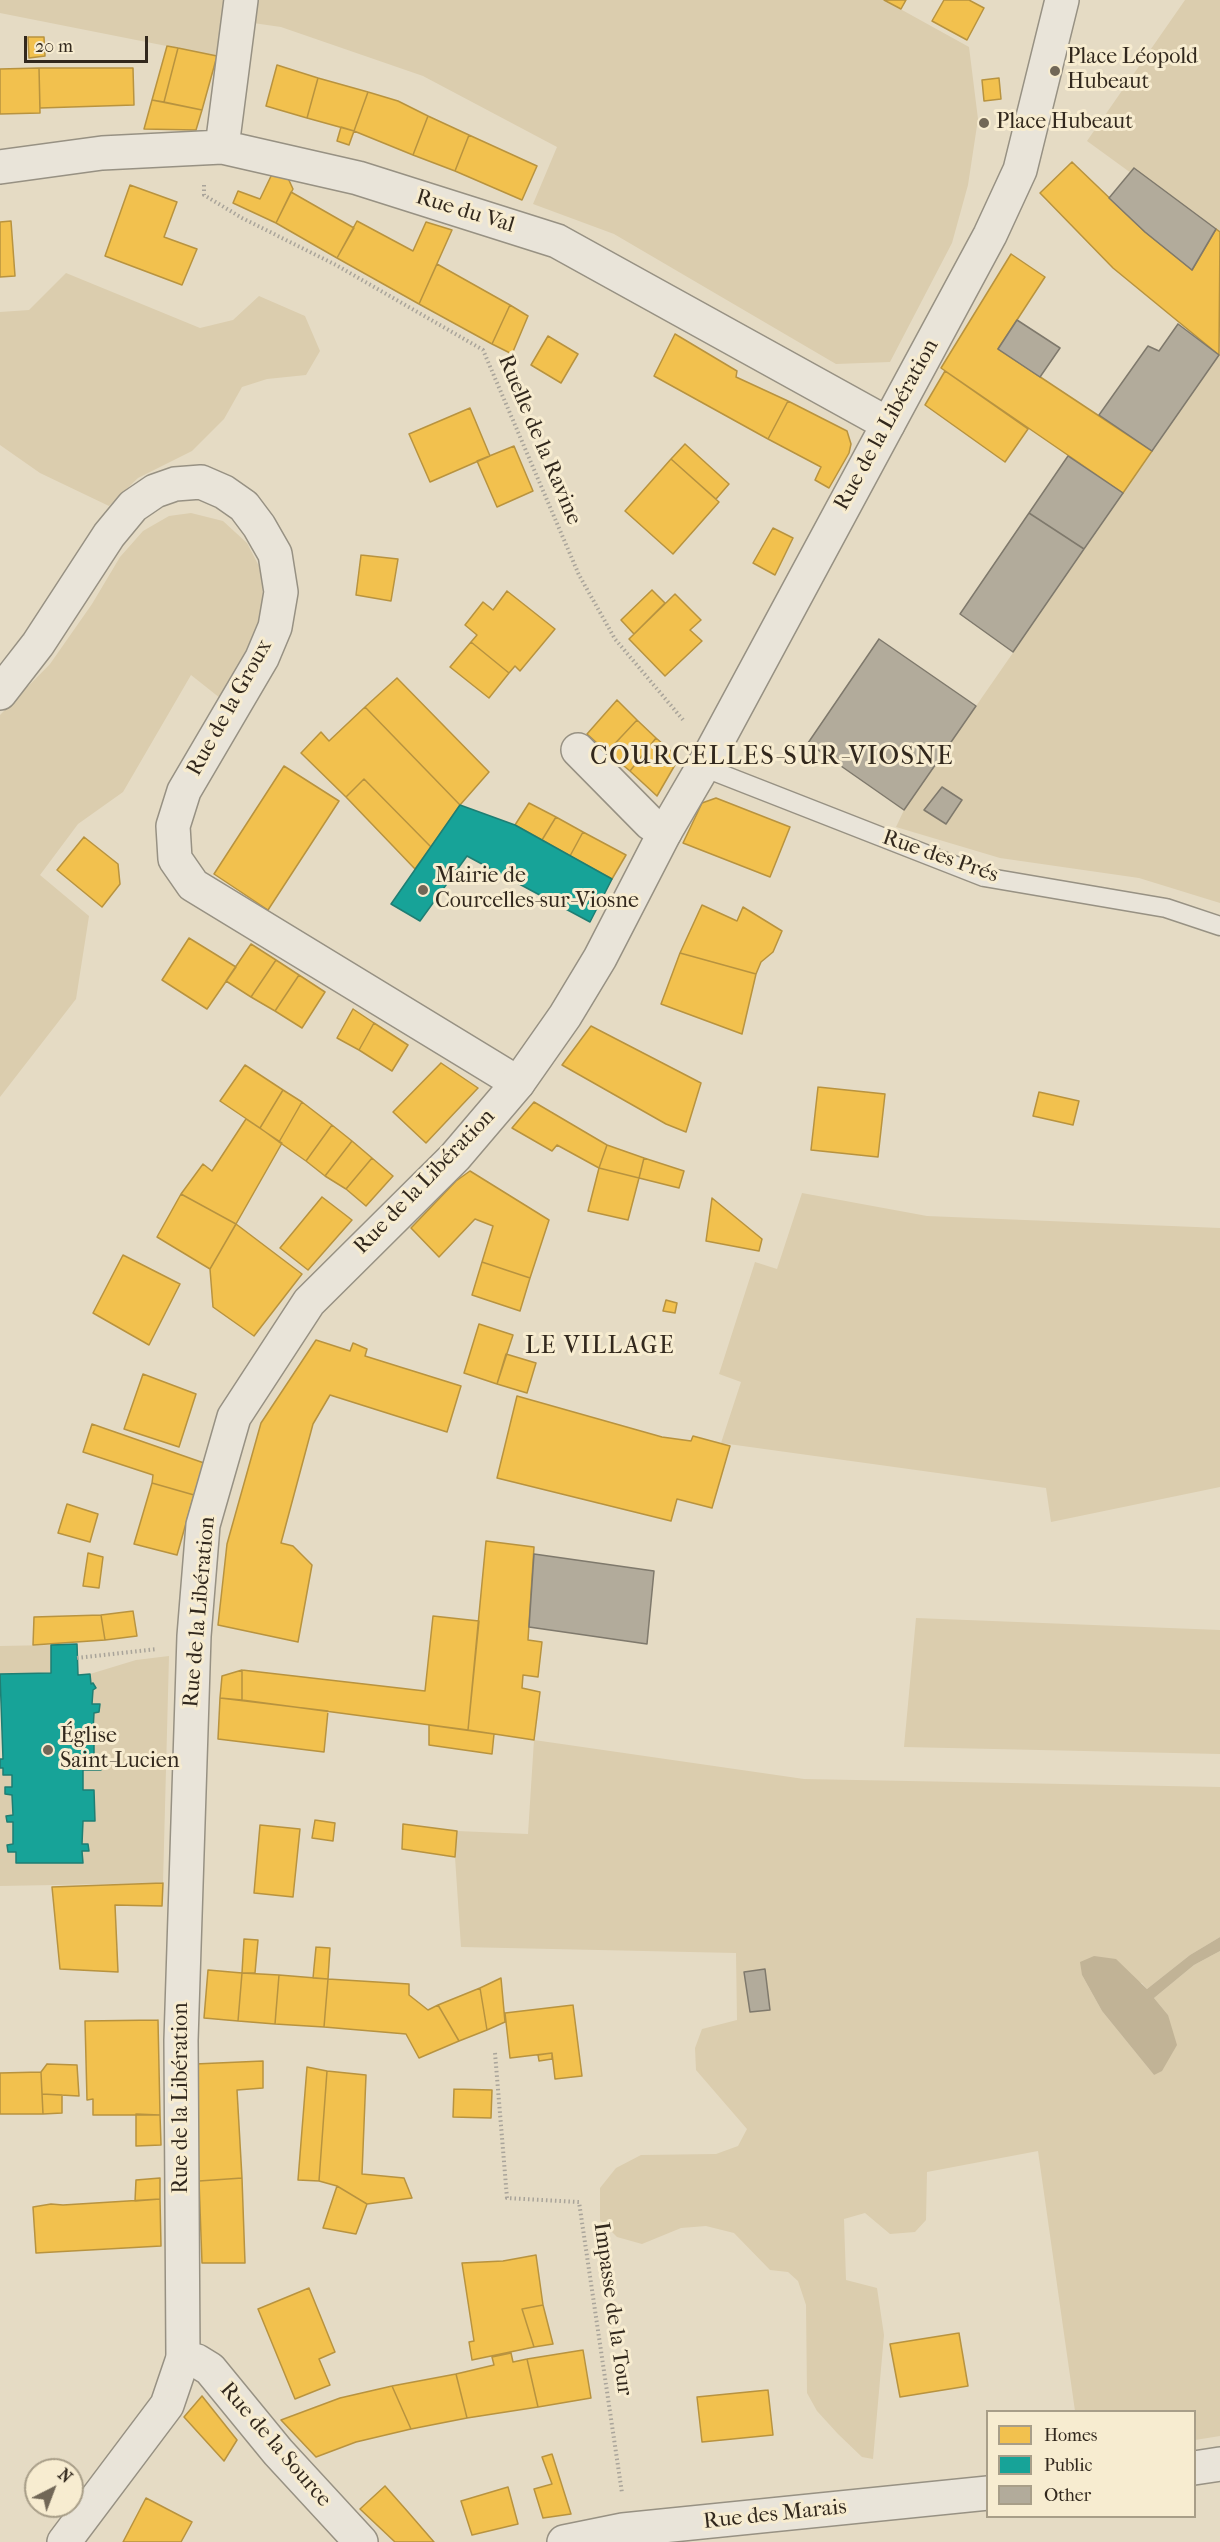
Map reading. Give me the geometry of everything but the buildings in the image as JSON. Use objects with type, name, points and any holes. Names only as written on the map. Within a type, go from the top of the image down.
[{"type":"street","points":[[213,147],[241,0]]},
{"type":"street","name":"Rue de la Libération","points":[[64,2542],[168,2405],[183,2358],[183,1917],[194,1636],[203,1525],[234,1417],[309,1302],[455,1157],[518,1083],[565,1016],[600,958],[665,832],[707,760],[990,235],[1020,170],[1062,0]]},
{"type":"street","name":"Rue du Val","points":[[0,167],[102,153],[213,147],[358,178],[557,240],[888,424]]},
{"type":"street","name":"Rue de la Groux","points":[[0,693],[38,644],[109,535],[133,506],[155,490],[175,484],[201,482],[224,492],[244,506],[275,554],[281,592],[275,627],[262,658],[184,791],[173,826],[175,859],[193,885],[518,1083]]},
{"type":"street","points":[[578,750],[650,823],[665,832]]},
{"type":"street","name":"Rue de la Source","points":[[183,2358],[197,2361],[210,2369],[278,2452],[361,2542]]},
{"type":"street","points":[[1196,2468],[1220,2464]]},
{"type":"street","name":"Rue des Marais","points":[[564,2542],[623,2530],[986,2493]]},
{"type":"lane","name":"Rue des Prés","points":[[707,760],[984,877],[1166,908],[1220,926]]},
{"type":"path","name":"Ruelle de la Ravine","points":[[213,147],[204,195],[242,218],[336,265],[483,350],[579,576],[615,639],[707,760]]},
{"type":"path","points":[[77,1658],[167,1648]]},
{"type":"path","name":"Impasse de la Tour","points":[[495,2052],[507,2198],[579,2202],[624,2505],[623,2530]]},
{"type":"shaded area","points":[[0,0],[884,0],[969,47],[978,119],[968,185],[952,243],[890,362],[836,364],[614,234],[533,204],[557,147],[423,76],[281,27],[225,19],[217,56],[0,13]]},
{"type":"shaded area","points":[[1185,0],[1220,0],[1220,232],[1134,169],[1131,173],[1087,141]]},
{"type":"shaded area","points":[[66,273],[200,328],[233,320],[259,296],[305,316],[320,351],[306,375],[267,379],[242,387],[224,419],[192,451],[138,478],[109,506],[40,473],[0,445],[0,312],[29,310]]},
{"type":"shaded area","points":[[1220,354],[1220,903],[1139,878],[1000,858],[896,827],[904,810]],"holes":[[[942,787],[962,801],[946,824],[925,810]]]},
{"type":"shaded area","points":[[191,513],[223,521],[247,543],[262,572],[263,603],[255,641],[220,698],[191,675],[123,792],[78,824],[40,875],[89,916],[76,999],[0,1097],[0,715],[50,664],[92,604],[120,557],[143,531],[169,516]]},
{"type":"shaded area","points":[[802,1193],[927,1216],[1220,1228],[1220,1487],[1051,1522],[1046,1488],[721,1443],[741,1382],[719,1374],[755,1262],[777,1269]]},
{"type":"shaded area","points":[[916,1618],[1220,1630],[1220,1754],[904,1747]]},
{"type":"shaded area","points":[[51,1645],[51,1673],[0,1674],[0,1646]]},
{"type":"shaded area","points":[[169,1656],[163,1883],[0,1886],[0,1768],[3,1768],[4,1775],[12,1775],[12,1787],[5,1788],[6,1794],[12,1795],[13,1815],[6,1816],[13,1822],[13,1844],[7,1845],[8,1852],[16,1852],[17,1859],[89,1850],[88,1844],[82,1844],[83,1821],[95,1820],[94,1791],[83,1790],[83,1770],[101,1770],[101,1763],[94,1762],[94,1740],[99,1740],[100,1732],[93,1731],[94,1713],[99,1712],[100,1705],[92,1704],[93,1690],[96,1688],[93,1683],[91,1684],[90,1674],[136,1660]]},
{"type":"shaded area","points":[[534,1740],[804,1779],[1220,1787],[1220,1937],[1190,1955],[1147,1989],[1142,1983],[1082,1975],[1102,2011],[1154,2075],[1168,2015],[1154,1998],[1194,1965],[1220,1951],[1220,2436],[1196,2440],[1196,2410],[1075,2410],[1038,2151],[927,2172],[926,2220],[915,2232],[890,2234],[865,2213],[844,2219],[846,2280],[877,2288],[884,2335],[873,2459],[862,2457],[817,2411],[807,2393],[806,2305],[798,2281],[788,2272],[770,2270],[734,2233],[706,2226],[681,2228],[642,2244],[617,2237],[600,2220],[600,2188],[616,2168],[641,2155],[716,2154],[738,2146],[747,2129],[696,2070],[695,2048],[702,2029],[737,2020],[736,1953],[461,1947],[455,1857],[457,1831],[528,1834]]},
{"type":"shaded area","points":[[1220,1937],[1220,1951],[1194,1965],[1154,1998],[1168,2015],[1177,2045],[1162,2071],[1154,2075],[1102,2011],[1082,1975],[1080,1962],[1094,1956],[1116,1959],[1147,1989],[1190,1955]]},
{"type":"place","name":"Place Léopold Hubeaut","points":[[1055,71]]},
{"type":"place","name":"Place Hubeaut","points":[[984,123]]},
{"type":"place","name":"Mairie de Courcelles-sur-Viosne","points":[[423,890]]},
{"type":"place","name":"Église Saint-Lucien","points":[[48,1750]]},
{"type":"district","name":"COURCELLES-SUR-VIOSNE","points":[[772,758]]},
{"type":"district","name":"LE VILLAGE","points":[[600,1347]]}]
